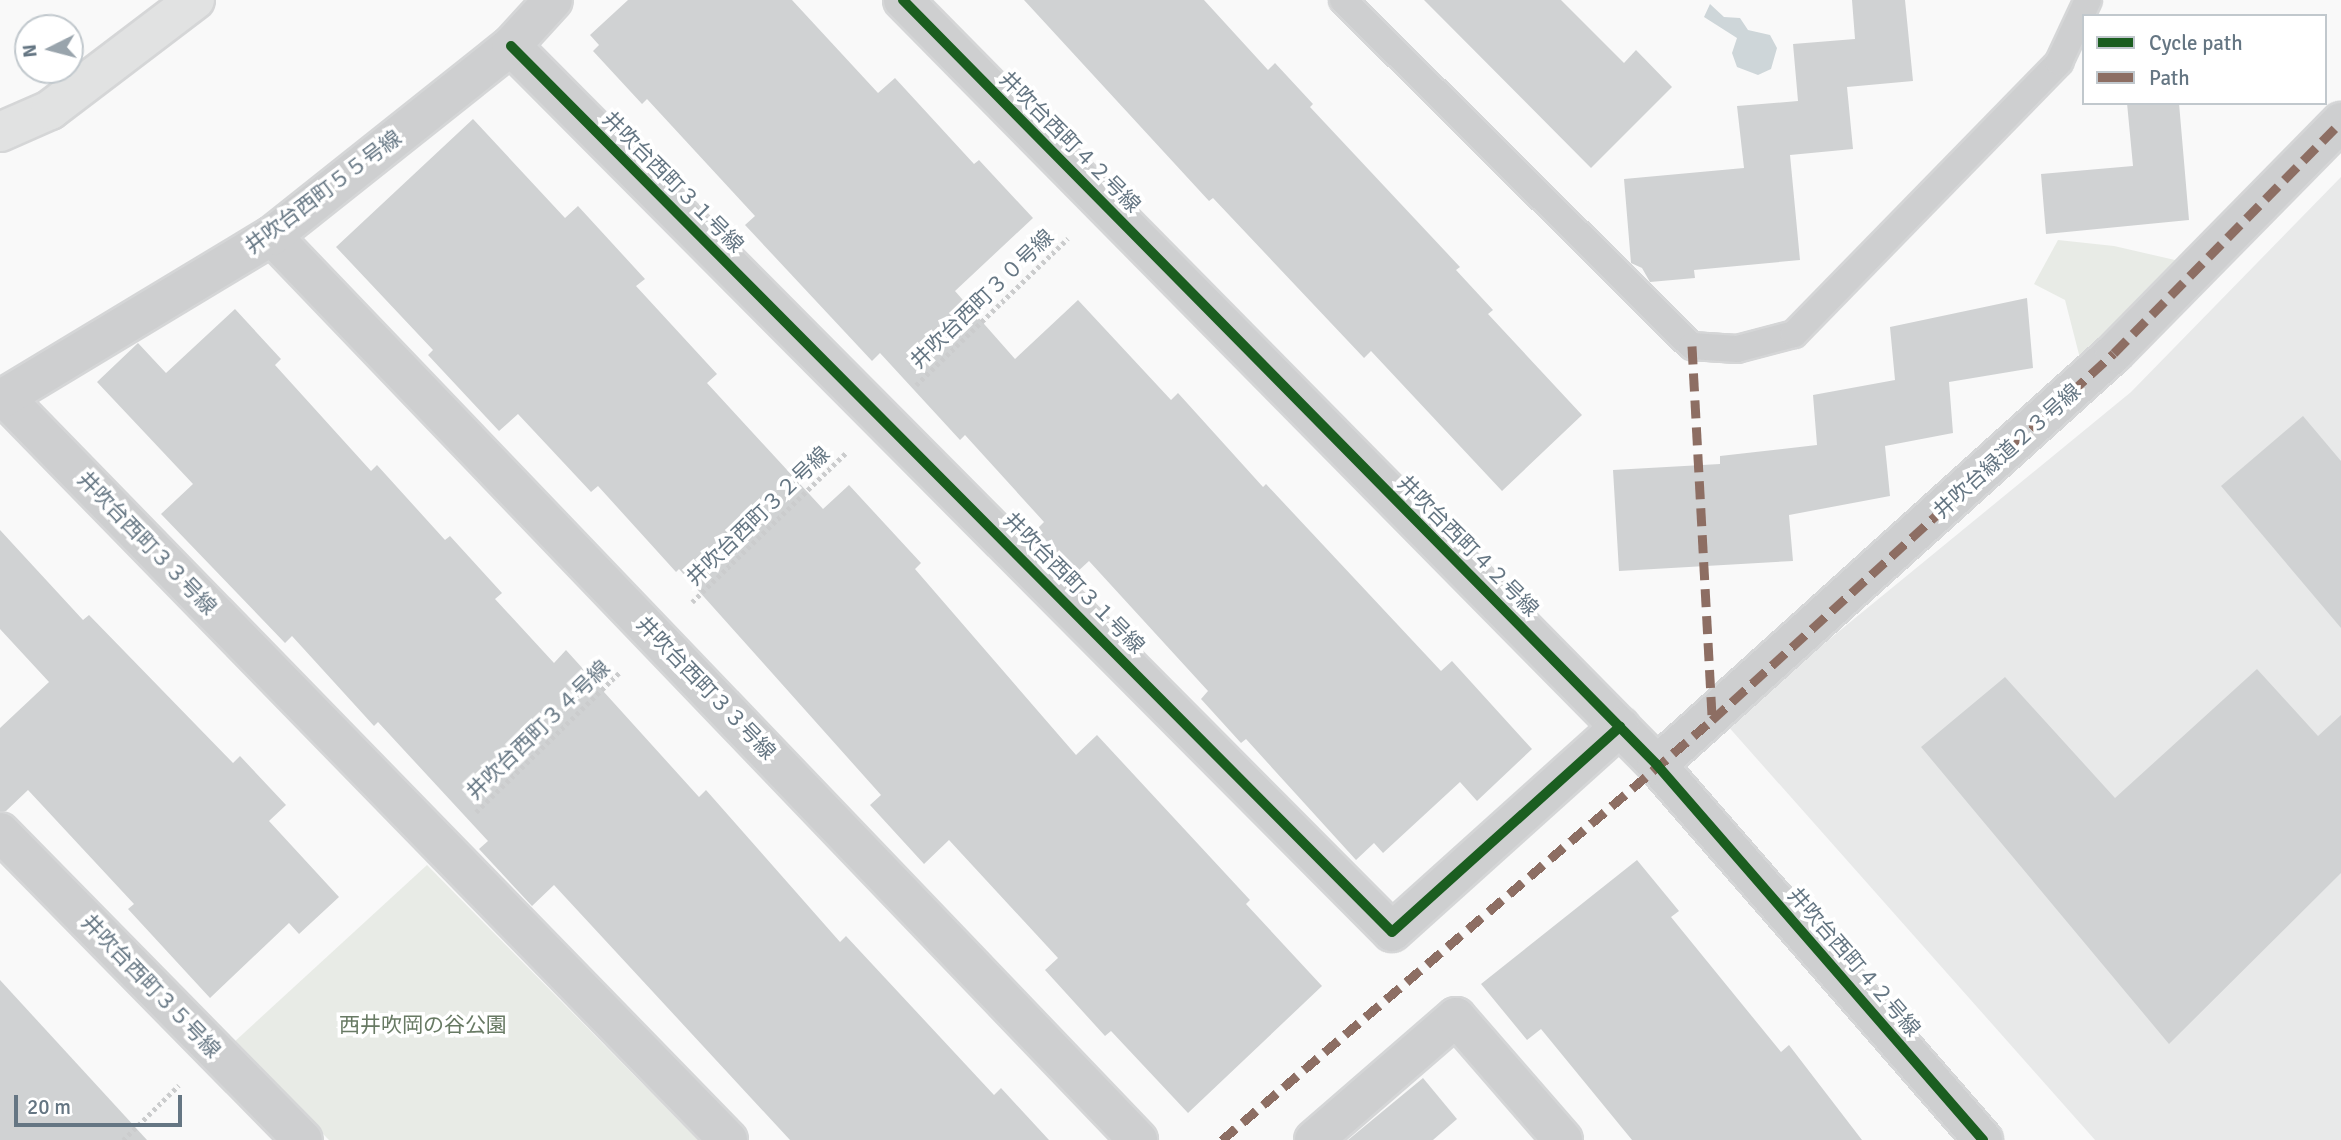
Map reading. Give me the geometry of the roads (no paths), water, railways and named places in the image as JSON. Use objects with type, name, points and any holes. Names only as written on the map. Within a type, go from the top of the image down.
[{"type":"street","points":[[0,132],[50,110],[195,0]]},
{"type":"street","name":"井吹台西町５５号線","points":[[2,399],[272,236],[511,46],[553,0]]},
{"type":"street","name":"井吹台西町４２号線","points":[[903,0],[1657,765],[1983,1140]]},
{"type":"street","name":"井吹台西町３１号線","points":[[511,46],[1392,932],[1620,727]]},
{"type":"street","name":"井吹台緑道２３号線","points":[[1657,765],[2114,353],[2341,122]]},
{"type":"street","name":"井吹台西町３３号線","points":[[272,236],[1138,1140]]},
{"type":"street","name":"井吹台西町３３号線","points":[[2,399],[728,1140]]},
{"type":"street","name":"井吹台西町３５号線","points":[[0,832],[303,1140]]},
{"type":"street","points":[[1314,1140],[1456,1017],[1563,1140]]},
{"type":"lane","points":[[1343,0],[1692,346],[1737,349],[1794,334],[2059,62],[2088,0]]},
{"type":"park label","name":"西井吹岡の谷公園","points":[[423,1025]]}]
